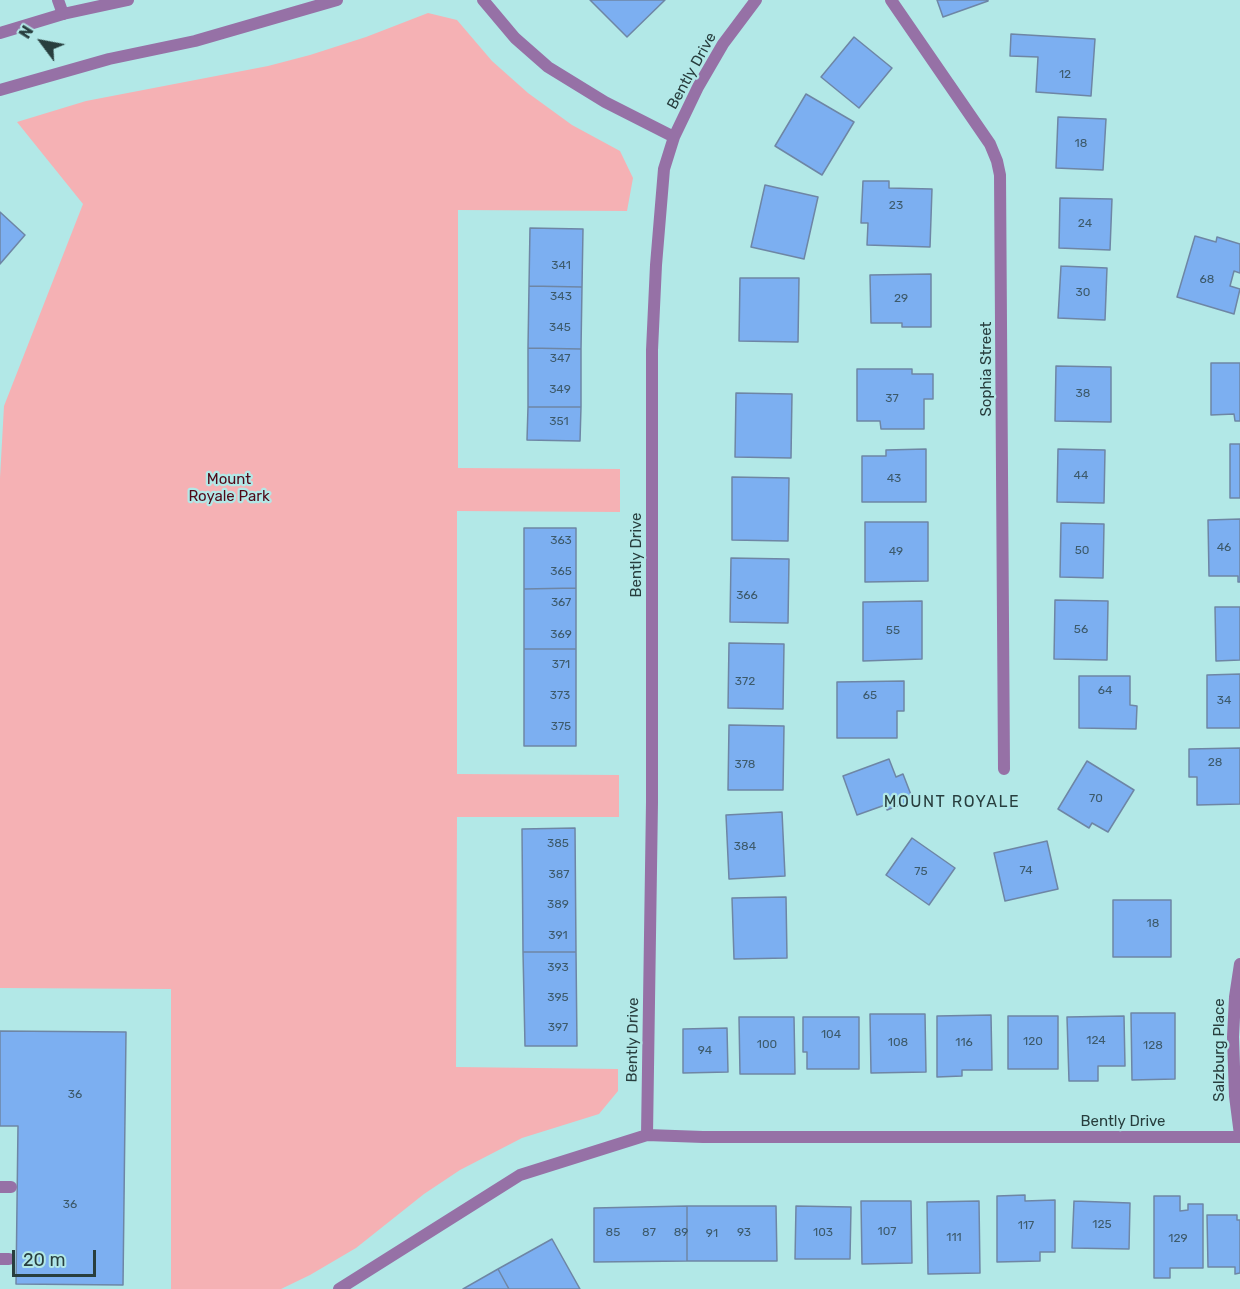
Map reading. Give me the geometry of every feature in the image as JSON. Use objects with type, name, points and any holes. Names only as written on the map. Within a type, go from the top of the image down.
[{"type":"street","points":[[58,0],[63,14]]},
{"type":"street","points":[[0,33],[63,14],[128,0]]},
{"type":"street","points":[[0,90],[110,59],[195,41],[337,0]]},
{"type":"street","points":[[483,0],[515,38],[548,67],[605,102],[674,137]]},
{"type":"street","name":"Bently Drive","points":[[647,1135],[652,802],[652,350],[664,169],[674,137],[709,66],[738,22],[756,0]]},
{"type":"street","name":"Sophia Street","points":[[891,0],[990,144],[997,161],[999,175],[1004,769]]},
{"type":"street","name":"Salzburg Place","points":[[1240,964],[1234,997],[1233,1045],[1235,1096],[1240,1136]]},
{"type":"street","name":"Bently Drive","points":[[339,1289],[520,1175],[647,1135],[703,1137],[1240,1136]]},
{"type":"green space","name":"Mount Royale Park","points":[[428,13],[457,20],[492,61],[528,93],[572,125],[620,151],[633,178],[627,211],[458,210],[458,468],[620,469],[620,512],[457,511],[457,774],[619,775],[619,817],[457,817],[456,1067],[618,1069],[618,1091],[599,1114],[522,1138],[460,1170],[424,1194],[356,1248],[281,1289],[171,1289],[171,989],[0,988],[0,478],[4,406],[83,204],[17,122],[86,101],[268,66],[310,55],[366,37]]},
{"type":"building","points":[[590,0],[665,0],[627,37]]},
{"type":"building","points":[[937,0],[988,0],[988,1],[943,17]]},
{"type":"building","points":[[1011,34],[1095,39],[1091,96],[1036,92],[1038,57],[1010,56]]},
{"type":"building","points":[[854,37],[892,68],[859,108],[821,77]]},
{"type":"building","points":[[806,94],[854,122],[822,175],[775,146]]},
{"type":"building","points":[[1058,117],[1106,119],[1103,170],[1056,168]]},
{"type":"building","points":[[863,181],[889,181],[889,188],[932,189],[930,247],[867,245],[868,223],[861,223]]},
{"type":"building","points":[[765,185],[818,197],[804,259],[751,247]]},
{"type":"building","points":[[1060,198],[1112,199],[1110,250],[1059,248]]},
{"type":"building","points":[[0,212],[25,235],[0,264]]},
{"type":"building","points":[[530,228],[583,229],[582,287],[529,286]]},
{"type":"building","points":[[1195,236],[1216,242],[1217,237],[1240,244],[1240,273],[1234,271],[1230,286],[1240,289],[1234,314],[1177,297]]},
{"type":"building","points":[[1061,266],[1107,268],[1105,320],[1058,318]]},
{"type":"building","points":[[931,274],[931,327],[902,327],[902,323],[871,323],[870,275]]},
{"type":"building","points":[[740,278],[799,278],[798,342],[739,341]]},
{"type":"building","points":[[529,286],[582,287],[581,349],[528,348]]},
{"type":"building","points":[[528,348],[581,349],[581,407],[528,407]]},
{"type":"building","points":[[1211,363],[1240,363],[1240,421],[1235,421],[1234,414],[1211,415]]},
{"type":"building","points":[[1056,366],[1111,367],[1111,422],[1055,421]]},
{"type":"building","points":[[857,369],[912,369],[912,374],[933,374],[933,399],[924,399],[924,429],[881,429],[880,421],[857,421]]},
{"type":"building","points":[[736,393],[792,394],[791,458],[735,457]]},
{"type":"building","points":[[528,407],[581,407],[580,441],[527,440]]},
{"type":"building","points":[[1230,444],[1240,444],[1240,498],[1230,498]]},
{"type":"building","points":[[926,449],[926,502],[862,502],[862,456],[886,456],[886,450]]},
{"type":"building","points":[[1058,449],[1105,450],[1104,503],[1057,502]]},
{"type":"building","points":[[732,477],[789,478],[788,541],[732,540]]},
{"type":"building","points":[[1240,519],[1240,582],[1238,582],[1238,576],[1209,576],[1208,520]]},
{"type":"building","points":[[865,522],[928,522],[928,581],[865,582]]},
{"type":"building","points":[[1061,523],[1104,524],[1103,578],[1060,577]]},
{"type":"building","points":[[524,528],[576,528],[576,588],[524,589]]},
{"type":"building","points":[[731,558],[789,559],[788,623],[730,622]]},
{"type":"building","points":[[576,588],[576,649],[524,649],[524,589]]},
{"type":"building","points":[[1055,600],[1108,601],[1107,660],[1054,659]]},
{"type":"building","points":[[922,601],[922,659],[863,661],[863,602]]},
{"type":"building","points":[[1215,607],[1240,607],[1240,660],[1216,661]]},
{"type":"building","points":[[729,643],[784,644],[783,709],[728,708]]},
{"type":"building","points":[[524,649],[576,649],[576,746],[524,746]]},
{"type":"building","points":[[1240,674],[1240,728],[1207,728],[1207,675]]},
{"type":"building","points":[[1079,676],[1130,676],[1130,705],[1137,706],[1136,729],[1079,728]]},
{"type":"building","points":[[904,681],[904,711],[897,711],[897,738],[837,738],[837,682]]},
{"type":"building","points":[[729,725],[784,726],[783,790],[728,790]]},
{"type":"building","points":[[1240,748],[1240,804],[1197,805],[1197,777],[1189,777],[1189,749]]},
{"type":"building","points":[[889,759],[896,777],[903,774],[913,800],[887,810],[885,805],[857,815],[843,776]]},
{"type":"building","points":[[1087,761],[1134,790],[1108,832],[1092,823],[1089,828],[1058,809]]},
{"type":"building","points":[[782,812],[785,876],[729,879],[726,815]]},
{"type":"building","points":[[575,828],[576,952],[523,952],[522,829]]},
{"type":"building","points":[[912,838],[955,868],[929,905],[886,875]]},
{"type":"building","points":[[1047,841],[1058,889],[1005,901],[994,853]]},
{"type":"building","points":[[786,897],[787,958],[734,959],[732,898]]},
{"type":"building","points":[[1113,900],[1171,900],[1171,957],[1113,957]]},
{"type":"building","points":[[523,952],[576,952],[577,1046],[525,1046]]},
{"type":"building","points":[[1131,1013],[1175,1013],[1175,1079],[1132,1080]]},
{"type":"building","points":[[870,1014],[925,1014],[926,1072],[871,1073]]},
{"type":"building","points":[[991,1015],[992,1070],[962,1070],[962,1076],[937,1077],[937,1016]]},
{"type":"building","points":[[1008,1016],[1058,1016],[1058,1069],[1008,1069]]},
{"type":"building","points":[[1124,1016],[1125,1066],[1098,1066],[1098,1081],[1069,1081],[1067,1017]]},
{"type":"building","points":[[739,1017],[794,1017],[795,1074],[740,1074]]},
{"type":"building","points":[[803,1017],[859,1017],[859,1069],[807,1069],[807,1052],[803,1052]]},
{"type":"building","points":[[727,1028],[728,1072],[683,1073],[683,1029]]},
{"type":"building","points":[[0,1031],[126,1032],[123,1285],[16,1284],[18,1126],[0,1126]]},
{"type":"building","points":[[1025,1195],[1025,1201],[1055,1200],[1055,1252],[1040,1252],[1040,1261],[997,1262],[997,1196]]},
{"type":"building","points":[[1154,1196],[1180,1196],[1180,1211],[1188,1210],[1188,1204],[1203,1204],[1203,1268],[1170,1268],[1170,1278],[1154,1278]]},
{"type":"building","points":[[861,1201],[911,1201],[912,1263],[862,1264]]},
{"type":"building","points":[[979,1201],[980,1273],[928,1274],[927,1202]]},
{"type":"building","points":[[1074,1201],[1130,1203],[1129,1249],[1072,1248]]},
{"type":"building","points":[[687,1206],[776,1206],[777,1261],[687,1261]]},
{"type":"building","points":[[687,1206],[687,1261],[594,1262],[594,1208]]},
{"type":"building","points":[[796,1206],[851,1207],[850,1259],[795,1259]]},
{"type":"building","points":[[1207,1215],[1237,1215],[1237,1220],[1240,1220],[1240,1273],[1235,1274],[1235,1267],[1208,1267]]},
{"type":"building","points":[[552,1239],[580,1289],[509,1289],[498,1269]]},
{"type":"building","points":[[498,1269],[509,1289],[463,1289]]},
{"type":"district","name":"MOUNT ROYALE","points":[[952,802]]}]
